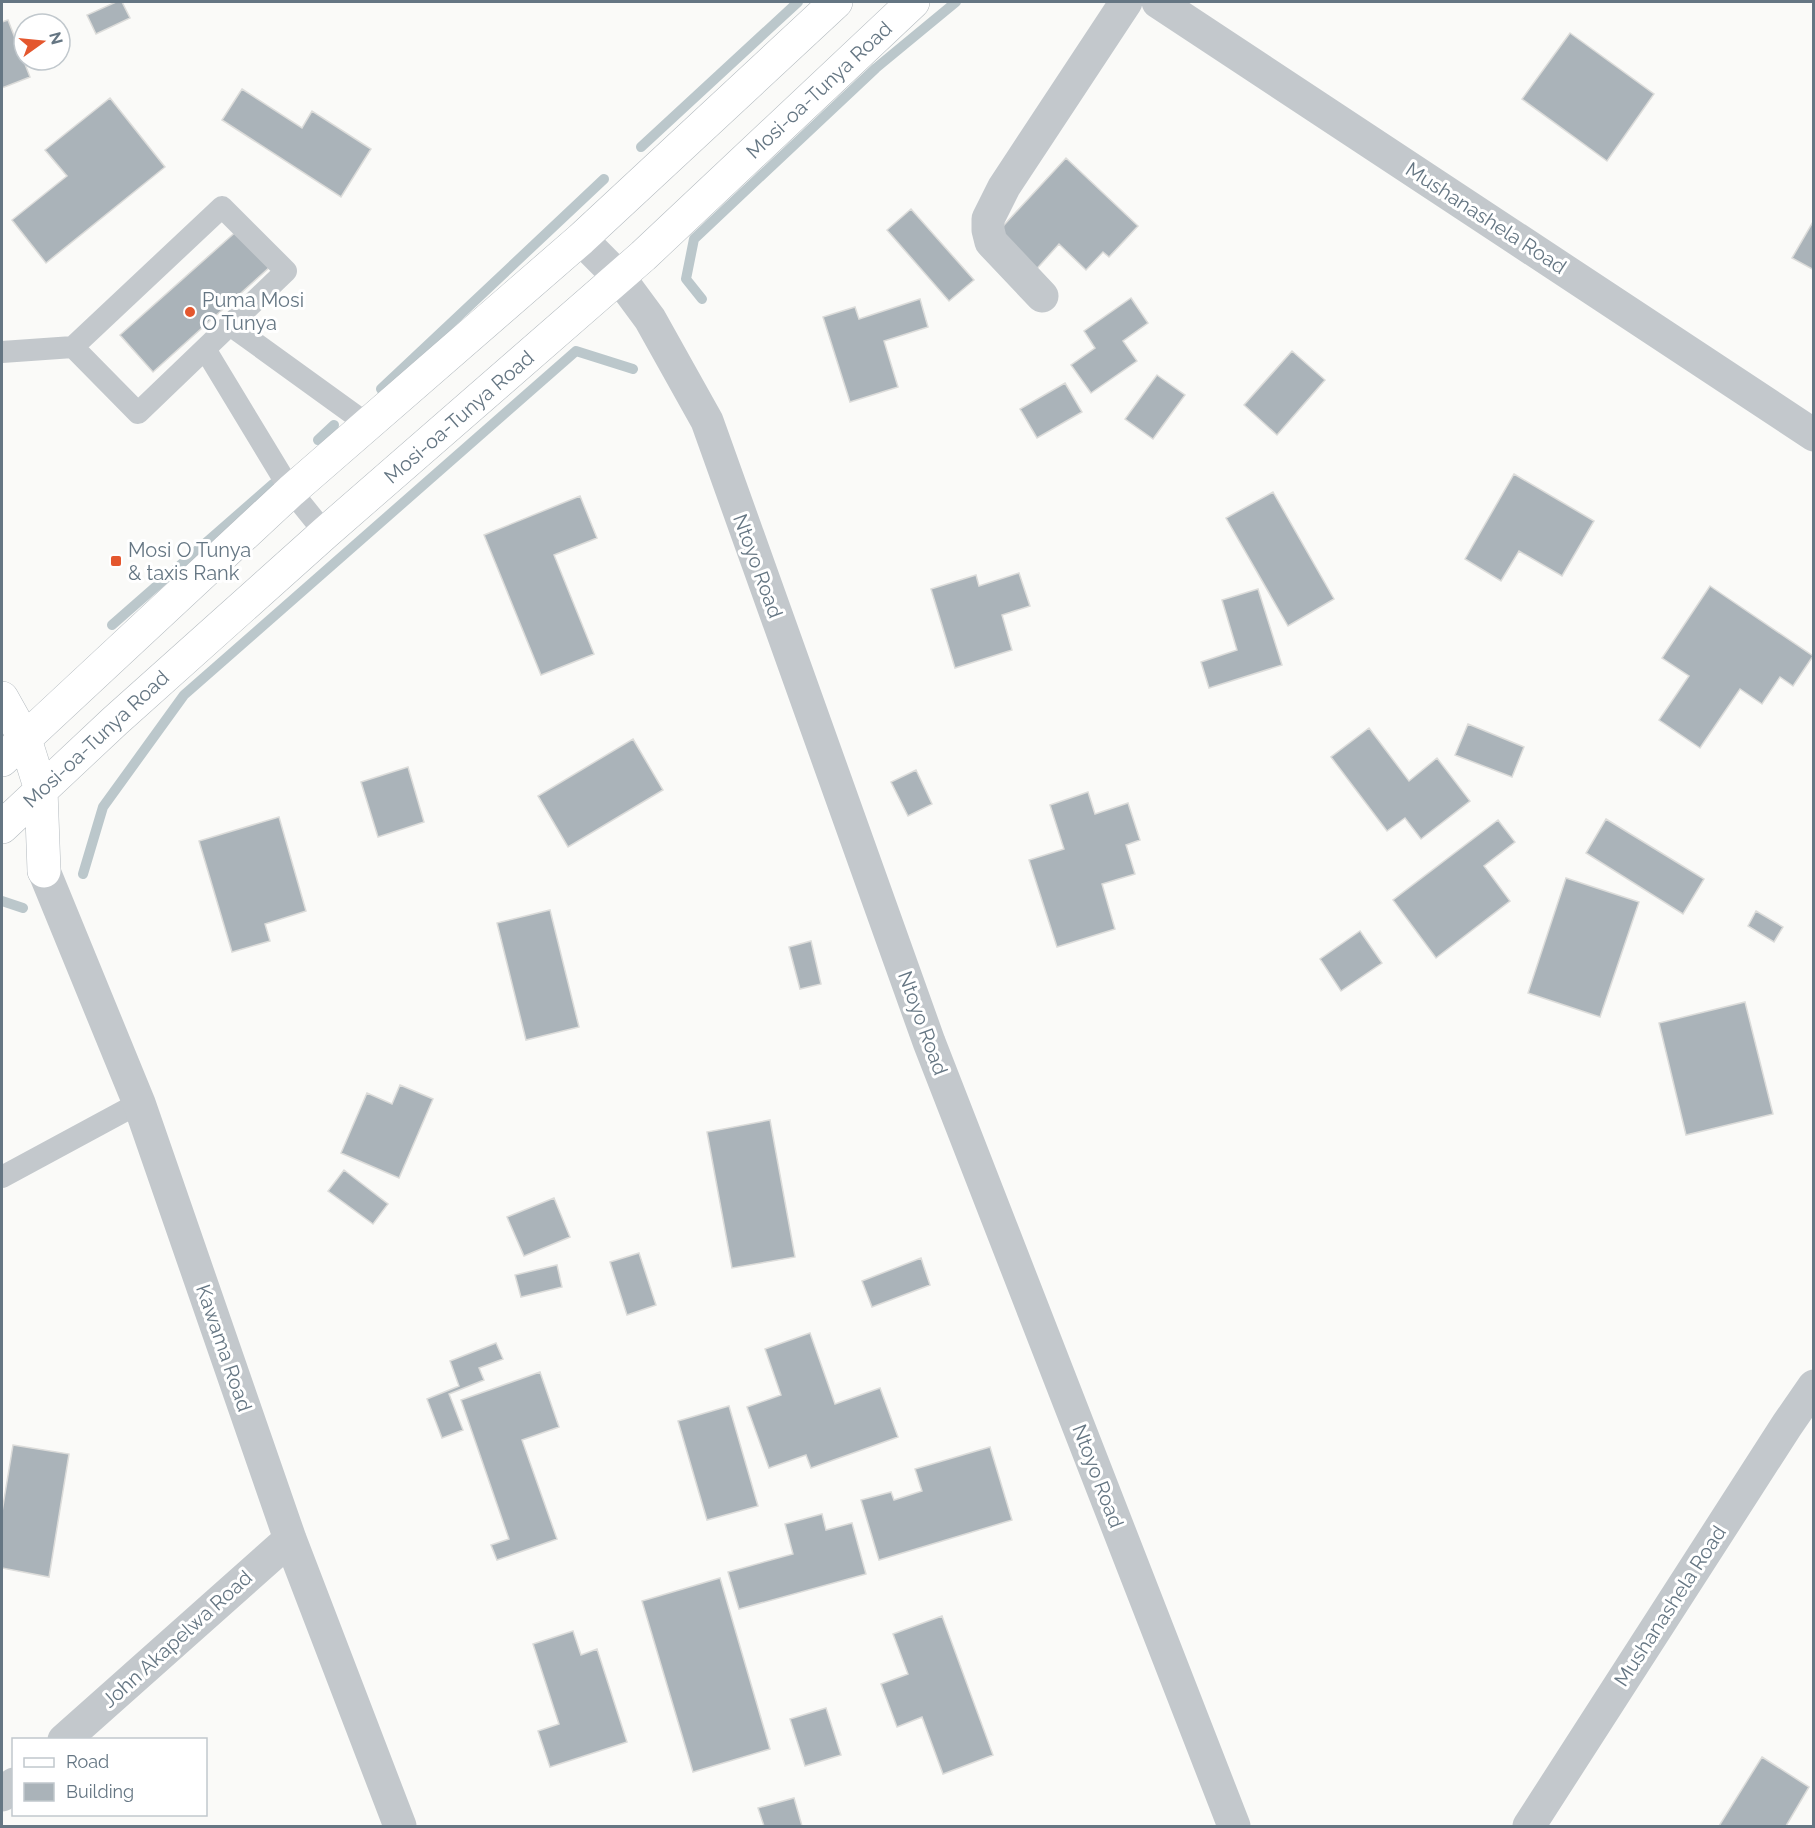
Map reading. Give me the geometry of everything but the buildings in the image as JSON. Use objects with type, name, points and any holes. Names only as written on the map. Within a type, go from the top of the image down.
[{"type":"main road","points":[[13,749],[291,491],[581,239],[836,2]]},
{"type":"main road","name":"Mosi-oa-Tunya Road","points":[[2,827],[115,721],[325,533],[643,256],[913,2]]},
{"type":"main road","points":[[2,698],[13,749],[41,790],[44,871]]},
{"type":"main road","points":[[2,827],[44,871]]},
{"type":"street","points":[[1042,296],[991,242],[988,219],[1004,187],[1126,2]]},
{"type":"street","name":"Mushanashela Road","points":[[1158,2],[1814,435]]},
{"type":"street","name":"Ntoyo Road","points":[[581,239],[619,277],[650,319],[706,422],[929,1042],[1234,1827]]},
{"type":"street","name":"Kawama Road","points":[[44,871],[139,1103],[290,1539],[400,1827]]},
{"type":"street","name":"Mushanashela Road","points":[[1529,1827],[1814,1386]]},
{"type":"street","name":"John Akapelwa Road","points":[[66,1738],[290,1539]]},
{"type":"lane","points":[[2,352],[73,347],[222,207],[286,271],[138,414],[73,347]]},
{"type":"lane","points":[[231,325],[367,424]]},
{"type":"lane","points":[[205,349],[291,491],[325,533]]},
{"type":"lane","points":[[2,1178],[139,1103]]},
{"type":"waterway","points":[[641,147],[798,2]]},
{"type":"waterway","points":[[702,299],[686,279],[694,239],[876,68],[956,2]]},
{"type":"waterway","points":[[381,389],[604,179]]},
{"type":"waterway","points":[[83,874],[103,807],[184,695],[576,351],[633,369]]},
{"type":"waterway","points":[[318,440],[334,425]]},
{"type":"waterway","points":[[112,625],[273,484]]},
{"type":"waterway","points":[[2,901],[23,908]]},
{"type":"place","name":"Puma Mosi O Tunya","points":[[190,312]]},
{"type":"place","name":"Mosi O Tunya & taxis Rank","points":[[116,561]]}]
